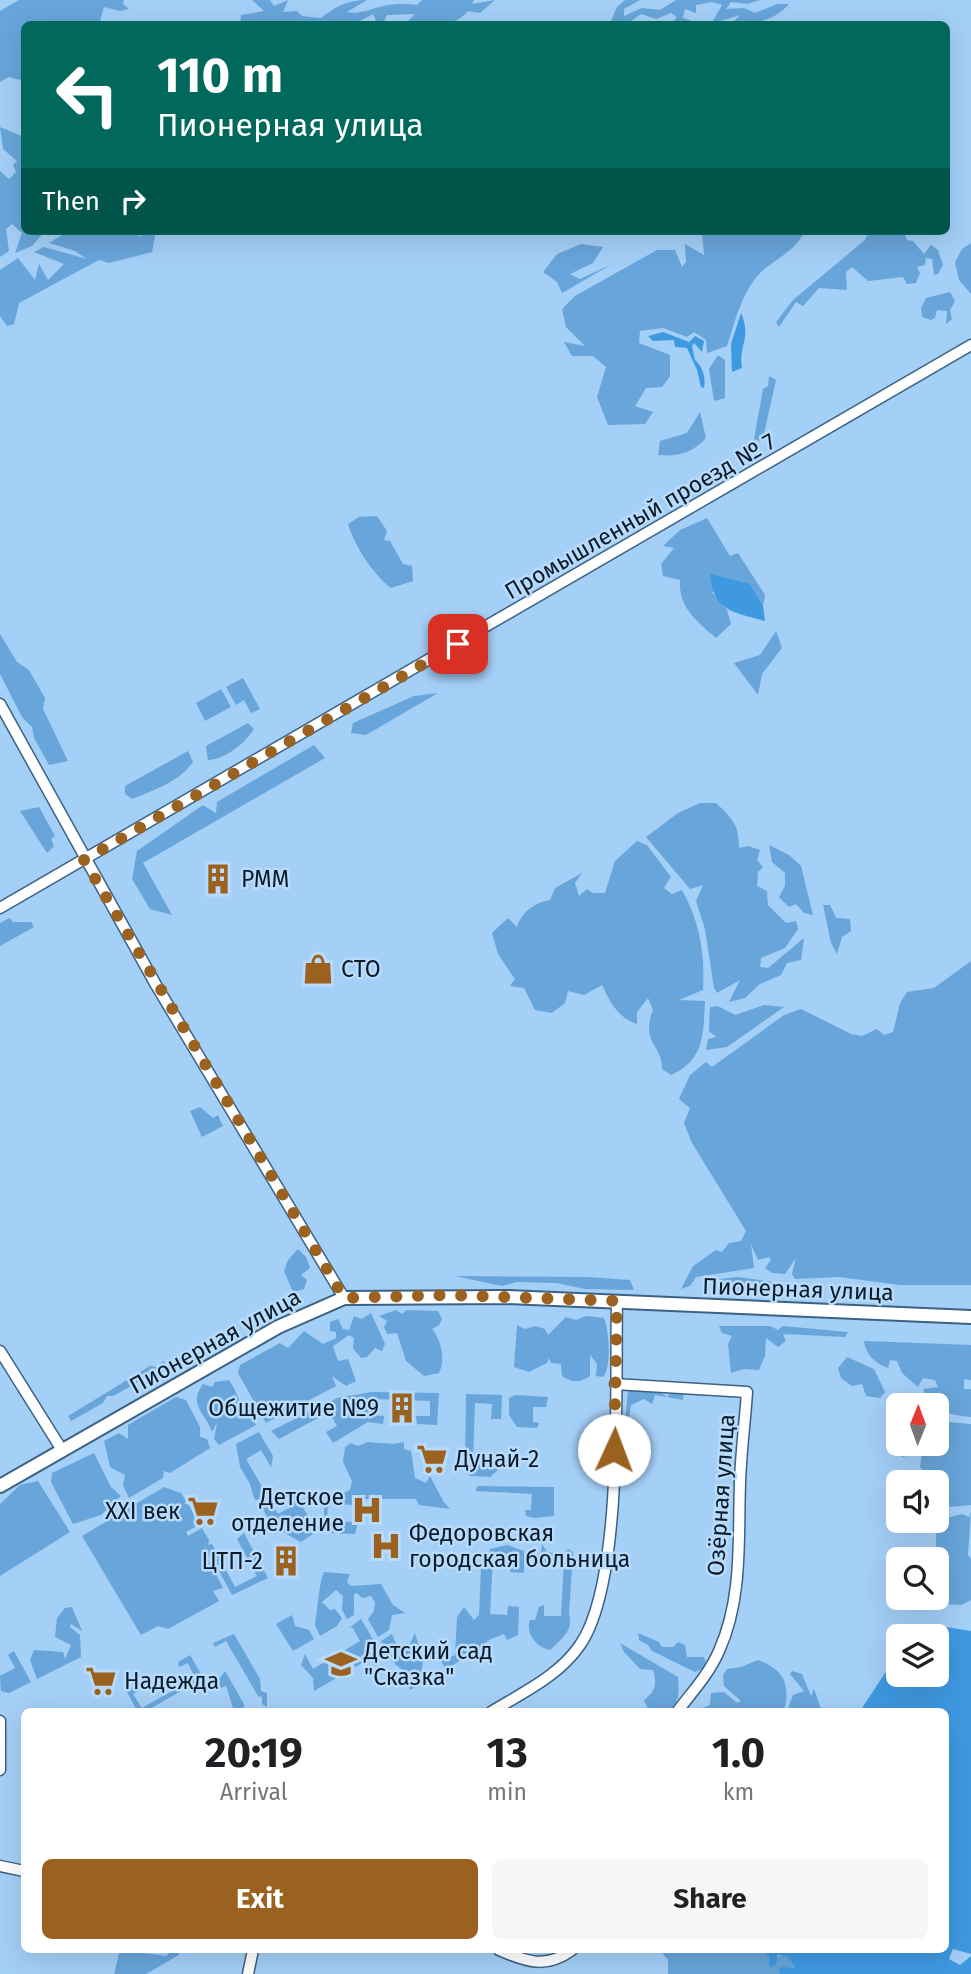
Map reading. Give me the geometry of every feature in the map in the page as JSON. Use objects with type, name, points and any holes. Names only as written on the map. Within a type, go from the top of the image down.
[{"type":"main road","name":"Пионерная улица","points":[[0,1486],[278,1327],[344,1298],[445,1295],[971,1317]]},
{"type":"street","name":"Промышленный проезд № 7","points":[[0,908],[971,345]]},
{"type":"street","points":[[0,704],[84,860],[344,1298]]},
{"type":"street","points":[[497,1708],[559,1668],[580,1645],[593,1620],[608,1551],[617,1301]]},
{"type":"street","points":[[0,1351],[62,1450]]},
{"type":"street","name":"Озёрная улица","points":[[615,1384],[747,1392],[740,1481],[741,1544],[732,1606],[720,1648],[709,1671],[680,1708]]},
{"type":"street","points":[[0,1721],[0,1770]]},
{"type":"street","points":[[0,1866],[21,1870]]},
{"type":"street","points":[[248,1974],[252,1953]]},
{"type":"street","points":[[506,1953],[527,1962],[544,1964],[566,1953]]},
{"type":"shaded area","points":[[19,0],[124,0],[123,4],[129,9],[120,11],[104,7],[101,21],[21,21],[21,80],[9,77],[0,82],[0,11]]},
{"type":"shaded area","points":[[252,0],[270,0],[274,6],[288,0],[283,12],[297,11],[302,16],[321,18],[342,4],[360,0],[367,0],[347,12],[362,12],[393,5],[417,5],[422,0],[474,0],[472,4],[495,0],[480,13],[468,11],[455,21],[408,21],[415,14],[387,15],[384,21],[374,21],[373,14],[360,21],[240,21],[241,15],[264,11]]},
{"type":"shaded area","points":[[625,0],[640,0],[624,9],[624,16],[642,8],[660,10],[676,0],[760,0],[747,4],[731,2],[726,9],[744,8],[755,13],[777,4],[789,4],[762,21],[734,21],[740,15],[713,21],[722,5],[712,2],[696,5],[696,13],[685,9],[683,18],[692,21],[674,21],[677,17],[671,13],[656,19],[641,14],[631,21],[611,21],[617,7]]},
{"type":"shaded area","points":[[0,127],[21,136],[21,232],[12,224],[6,229],[9,251],[0,257],[0,171],[9,179],[16,172],[13,165],[17,161],[3,149]]},
{"type":"shaded area","points":[[21,235],[42,235],[32,246],[15,253]]},
{"type":"shaded area","points":[[62,235],[155,236],[152,252],[109,263],[99,260],[19,303],[14,324],[7,326],[0,316],[0,270],[18,258],[35,280],[39,264],[48,280],[64,264],[34,252],[44,247],[87,259],[75,251],[49,243]]},
{"type":"shaded area","points":[[702,235],[803,235],[791,249],[754,280],[740,307],[727,346],[707,353],[706,340],[694,332],[687,337],[663,328],[640,331],[639,343],[670,355],[670,376],[662,387],[646,388],[635,406],[653,412],[645,424],[608,425],[597,397],[606,367],[593,356],[572,356],[564,342],[585,346],[566,327],[562,309],[575,296],[657,250],[675,250],[682,267],[686,262],[685,244],[704,255]]},
{"type":"shaded area","points":[[867,235],[905,235],[907,240],[913,241],[924,254],[931,245],[938,250],[943,265],[938,274],[934,275],[932,259],[926,258],[925,265],[917,267],[920,273],[916,283],[907,284],[903,277],[868,281],[852,267],[846,272],[847,290],[819,288],[803,306],[796,302],[779,327],[776,322],[793,300],[865,240]]},
{"type":"shaded area","points":[[971,243],[971,294],[959,280],[955,262],[962,249]]},
{"type":"shaded area","points":[[581,244],[603,247],[593,263],[570,274],[580,279],[612,264],[562,293],[557,282],[543,272],[557,254]]},
{"type":"shaded area","points":[[950,292],[955,301],[950,310],[952,319],[946,324],[947,311],[937,310],[935,318],[931,320],[922,317],[921,308],[926,298]]},
{"type":"shaded area","points":[[741,313],[745,329],[742,368],[732,372],[731,344]]},
{"type":"shaded area","points":[[663,332],[689,342],[695,336],[704,341],[702,352],[694,343],[692,346],[695,360],[705,380],[704,388],[701,387],[687,348],[675,347],[674,340],[653,341],[648,336]]},
{"type":"shaded area","points":[[718,355],[725,360],[725,398],[714,401],[709,369]]},
{"type":"shaded area","points":[[769,376],[776,380],[763,438],[760,441],[754,439],[763,389],[768,386]]},
{"type":"shaded area","points":[[700,412],[706,438],[684,453],[658,455],[660,441],[687,433]]},
{"type":"shaded area","points":[[377,516],[387,531],[384,540],[390,541],[403,564],[412,566],[413,581],[391,588],[371,568],[360,551],[348,524],[359,517]]},
{"type":"shaded area","points":[[707,518],[730,556],[738,553],[765,595],[763,606],[750,584],[712,592],[727,610],[731,624],[716,638],[690,613],[682,598],[680,580],[663,576],[661,564],[674,548],[663,546],[680,530]]},
{"type":"shaded area","points":[[710,574],[750,584],[763,606],[765,621],[735,612],[721,603],[712,587]]},
{"type":"shaded area","points":[[776,631],[782,648],[762,674],[758,695],[734,663],[760,655]]},
{"type":"shaded area","points":[[0,634],[17,662],[29,670],[45,698],[43,709],[68,761],[49,765],[34,738],[32,727],[22,717],[0,674]]},
{"type":"shaded area","points":[[243,678],[260,709],[251,713],[244,700],[236,705],[226,687]]},
{"type":"shaded area","points":[[221,689],[231,707],[205,721],[196,703]]},
{"type":"shaded area","points":[[438,693],[366,735],[351,733],[353,723],[414,696]]},
{"type":"shaded area","points":[[248,723],[254,729],[240,745],[228,754],[208,760],[206,746]]},
{"type":"shaded area","points":[[314,745],[325,758],[143,863],[172,915],[150,909],[132,879],[137,851],[203,805],[216,813],[217,802]]},
{"type":"shaded area","points":[[188,751],[193,762],[181,775],[132,799],[125,794],[125,786]]},
{"type":"shaded area","points":[[700,803],[716,803],[727,814],[736,828],[739,848],[748,846],[760,850],[757,860],[763,867],[758,872],[757,886],[767,891],[768,905],[786,923],[796,921],[798,929],[785,948],[761,958],[760,967],[768,968],[804,938],[801,960],[787,963],[781,975],[760,984],[745,998],[729,1002],[740,980],[717,993],[714,988],[705,929],[696,901],[703,885],[690,889],[646,837],[678,813]]},
{"type":"shaded area","points":[[39,807],[55,836],[51,839],[54,846],[47,853],[20,811]]},
{"type":"shaded area","points":[[637,841],[647,845],[671,877],[664,888],[672,894],[682,890],[697,926],[702,951],[703,990],[679,1000],[705,1001],[700,1045],[690,1062],[671,1075],[662,1069],[659,1054],[650,1037],[653,1010],[648,998],[637,1012],[637,1024],[620,1014],[602,985],[584,995],[568,991],[565,1003],[552,1013],[535,1010],[524,988],[510,986],[515,979],[498,954],[492,933],[508,918],[517,927],[529,909],[550,900],[555,888],[582,873],[575,883],[579,896],[587,889],[593,893],[605,893],[615,861]]},
{"type":"shaded area","points":[[769,845],[789,855],[801,866],[813,915],[804,913],[796,904],[789,907],[779,897],[785,886],[785,873],[772,862]]},
{"type":"shaded area","points":[[823,905],[830,905],[836,918],[850,919],[851,931],[842,937],[837,954],[831,943]]},
{"type":"shaded area","points":[[10,918],[13,922],[31,922],[34,927],[0,946],[0,923]]},
{"type":"shaded area","points":[[971,961],[971,1285],[900,1285],[839,1277],[795,1279],[792,1274],[796,1258],[785,1274],[772,1273],[765,1268],[771,1260],[769,1257],[758,1260],[751,1244],[754,1268],[696,1277],[690,1286],[681,1289],[693,1266],[716,1250],[722,1252],[729,1243],[741,1241],[746,1231],[692,1143],[684,1123],[690,1108],[679,1099],[690,1075],[706,1062],[712,1067],[784,1015],[801,1009],[851,1034],[862,1036],[877,1029],[884,1035],[893,1032],[900,1003],[907,992],[934,988]]},
{"type":"shaded area","points":[[764,1005],[784,1007],[727,1047],[706,1050],[708,1039],[716,1037],[709,1031],[710,1007],[718,1006],[735,1015]]},
{"type":"shaded area","points":[[200,1107],[213,1118],[218,1115],[223,1126],[202,1137],[190,1111]]},
{"type":"shaded area","points":[[298,1249],[306,1257],[310,1268],[301,1275],[307,1280],[304,1289],[293,1292],[284,1271],[288,1260]]},
{"type":"shaded area","points":[[455,1276],[630,1280],[634,1290],[585,1289],[556,1283],[517,1282],[502,1286]]},
{"type":"shaded area","points":[[739,1277],[786,1284],[761,1292],[747,1288],[728,1293],[711,1290],[720,1279]]},
{"type":"shaded area","points":[[396,1310],[402,1314],[406,1310],[438,1311],[442,1319],[439,1325],[432,1329],[442,1350],[439,1373],[424,1376],[406,1361],[397,1333],[387,1334],[384,1327],[387,1321],[379,1316]]},
{"type":"shaded area","points":[[371,1313],[385,1344],[382,1351],[375,1348],[367,1357],[361,1358],[353,1348],[354,1338],[349,1335],[333,1346],[338,1361],[348,1359],[356,1381],[346,1386],[332,1376],[336,1386],[266,1423],[238,1373],[240,1365],[280,1343],[288,1348],[304,1331],[323,1344],[336,1338],[336,1332],[330,1331],[330,1322],[338,1319],[343,1329],[349,1330],[354,1316],[362,1319]]},
{"type":"shaded area","points":[[586,1316],[604,1318],[606,1324],[609,1357],[603,1377],[596,1376],[597,1364],[590,1355],[590,1376],[579,1381],[562,1376],[561,1364],[551,1363],[549,1358],[547,1363],[529,1372],[514,1367],[517,1325],[525,1329],[535,1326],[545,1329],[548,1335],[566,1317],[576,1320]]},
{"type":"shaded area","points":[[719,1326],[770,1326],[778,1330],[783,1326],[848,1332],[845,1337],[783,1334],[786,1341],[778,1347],[766,1338],[765,1356],[759,1370],[744,1369],[731,1373],[728,1344],[732,1336],[722,1333]]},
{"type":"shaded area","points":[[864,1341],[971,1345],[971,1380],[964,1379],[964,1389],[971,1389],[971,1417],[949,1413],[949,1393],[925,1393],[923,1389],[938,1387],[935,1380],[923,1378],[918,1387],[902,1373],[897,1361],[890,1360],[888,1368],[875,1361]]},
{"type":"shaded area","points":[[847,1357],[874,1369],[885,1392],[880,1398],[866,1396],[862,1384],[852,1386],[841,1378],[838,1368]]},
{"type":"shaded area","points":[[163,1361],[168,1366],[113,1396],[107,1396],[103,1403],[71,1421],[68,1416],[150,1366],[157,1367]]},
{"type":"shaded area","points":[[229,1380],[243,1409],[256,1425],[219,1445],[214,1439],[217,1423],[212,1432],[199,1408],[197,1397],[203,1384],[212,1387],[215,1382]]},
{"type":"shaded area","points":[[628,1391],[659,1391],[667,1397],[671,1392],[684,1392],[683,1400],[655,1395],[652,1404],[644,1399],[631,1405],[628,1422],[625,1423]]},
{"type":"shaded area","points":[[371,1392],[439,1393],[437,1425],[417,1424],[416,1416],[430,1416],[430,1401],[374,1399],[373,1415],[384,1416],[383,1424],[368,1422],[333,1443],[326,1432],[337,1426],[329,1412],[279,1439],[271,1431],[337,1398]]},
{"type":"shaded area","points":[[466,1394],[502,1395],[501,1419],[491,1419],[492,1404],[475,1403],[473,1460],[489,1461],[490,1452],[499,1452],[498,1470],[490,1477],[470,1476],[465,1471]]},
{"type":"shaded area","points":[[515,1395],[548,1397],[546,1407],[533,1407],[533,1422],[539,1423],[537,1428],[517,1427],[509,1415],[509,1398]]},
{"type":"shaded area","points":[[176,1397],[186,1400],[200,1427],[200,1437],[207,1439],[210,1448],[170,1473],[164,1471],[163,1478],[129,1498],[123,1485],[125,1475],[110,1467],[104,1441],[119,1433],[128,1439],[128,1425]]},
{"type":"shaded area","points":[[949,1422],[971,1424],[971,1505],[949,1506],[949,1470],[923,1470],[920,1467],[922,1456],[949,1456]]},
{"type":"shaded area","points":[[259,1432],[273,1456],[271,1467],[261,1450],[246,1459],[278,1514],[293,1506],[287,1495],[294,1492],[312,1523],[313,1534],[301,1542],[281,1530],[265,1514],[261,1499],[255,1500],[240,1467],[236,1444]]},
{"type":"shaded area","points":[[368,1442],[404,1442],[404,1449],[411,1451],[415,1478],[426,1483],[430,1476],[450,1509],[419,1505],[416,1499],[358,1499],[358,1505],[328,1504],[327,1521],[358,1522],[355,1534],[329,1533],[329,1528],[324,1528],[324,1503],[350,1490],[352,1481],[343,1462],[345,1447],[351,1443],[358,1446]]},
{"type":"shaded area","points":[[94,1453],[111,1487],[121,1496],[101,1515],[73,1524],[51,1482],[52,1473]]},
{"type":"shaded area","points":[[38,1481],[70,1532],[0,1576],[0,1504],[20,1485]]},
{"type":"shaded area","points":[[478,1486],[554,1487],[554,1516],[526,1516],[525,1510],[531,1510],[532,1494],[475,1491]]},
{"type":"shaded area","points":[[164,1487],[181,1493],[198,1520],[197,1526],[186,1532],[188,1536],[202,1528],[209,1540],[208,1545],[212,1544],[235,1587],[257,1576],[237,1539],[244,1533],[268,1578],[232,1595],[210,1554],[208,1559],[223,1588],[213,1591],[219,1601],[168,1629],[158,1626],[141,1635],[82,1536]]},
{"type":"shaded area","points":[[971,1512],[968,1555],[971,1559],[971,1600],[961,1605],[949,1604],[949,1547],[936,1547],[936,1533],[949,1533],[949,1517],[962,1514],[969,1517]]},
{"type":"shaded area","points":[[542,1544],[547,1552],[563,1555],[568,1549],[573,1552],[570,1625],[566,1634],[550,1650],[533,1639],[529,1625],[530,1620],[535,1620],[539,1607],[544,1605],[544,1616],[561,1616],[564,1560],[546,1559],[546,1568],[540,1566]]},
{"type":"shaded area","points":[[507,1545],[524,1551],[524,1573],[510,1572],[510,1559],[493,1558],[490,1614],[507,1615],[508,1606],[519,1607],[518,1635],[507,1640],[504,1634],[491,1639],[446,1670],[441,1661],[455,1655],[457,1617],[464,1607],[474,1620],[479,1615],[481,1569],[487,1565],[490,1549]]},
{"type":"shaded area","points":[[324,1572],[350,1574],[347,1582],[351,1586],[381,1584],[393,1605],[405,1613],[392,1615],[389,1630],[378,1637],[368,1619],[374,1611],[375,1602],[371,1596],[362,1598],[357,1593],[354,1594],[354,1615],[347,1619],[342,1610],[343,1596],[336,1590],[322,1602],[330,1610],[335,1609],[342,1618],[337,1626],[320,1636],[315,1625]]},
{"type":"shaded area","points":[[72,1607],[82,1631],[71,1624],[70,1627],[80,1635],[81,1657],[37,1679],[30,1660],[34,1650],[63,1652],[65,1659],[71,1645],[55,1637],[57,1618],[65,1608]]},
{"type":"shaded area","points":[[292,1615],[295,1626],[309,1630],[314,1639],[293,1651],[276,1624]]},
{"type":"shaded area","points":[[361,1619],[381,1653],[355,1667],[345,1650],[360,1641],[352,1627],[349,1628]]},
{"type":"shaded area","points":[[949,1627],[971,1631],[971,1954],[953,1949],[949,1959],[960,1965],[971,1956],[971,1974],[780,1974],[778,1970],[782,1967],[795,1968],[787,1956],[777,1955],[777,1963],[770,1968],[769,1957],[765,1953],[949,1953],[949,1708],[862,1708],[886,1672],[886,1687],[949,1687]]},
{"type":"shaded area","points":[[415,1633],[423,1662],[419,1685],[410,1690],[408,1683],[397,1676],[404,1671],[396,1665],[381,1641],[392,1634],[399,1651],[402,1646],[410,1644]]},
{"type":"shaded area","points":[[638,1633],[659,1642],[662,1647],[673,1647],[678,1642],[685,1645],[687,1657],[704,1657],[706,1663],[703,1669],[695,1672],[652,1651],[639,1640]]},
{"type":"shaded area","points":[[234,1634],[260,1679],[261,1691],[267,1693],[267,1707],[262,1704],[262,1697],[258,1696],[226,1641],[215,1647],[213,1643]]},
{"type":"shaded area","points":[[620,1643],[678,1677],[678,1696],[672,1708],[648,1708],[644,1700],[654,1687],[653,1670],[640,1669],[624,1652]]},
{"type":"shaded area","points":[[14,1651],[31,1682],[9,1693],[1,1691],[0,1676],[15,1668],[8,1655]]},
{"type":"shaded area","points":[[305,1654],[313,1669],[330,1659],[340,1676],[314,1691],[313,1678],[301,1665]]},
{"type":"shaded area","points":[[190,1655],[201,1674],[199,1681],[151,1708],[142,1708],[195,1678],[188,1663],[179,1667],[178,1662]]},
{"type":"shaded area","points":[[758,1660],[778,1672],[785,1684],[785,1707],[702,1708],[710,1705],[711,1693],[724,1692],[737,1703],[741,1701],[724,1686],[723,1675],[727,1669]]},
{"type":"shaded area","points":[[225,1671],[244,1708],[233,1708],[226,1686],[215,1690],[210,1678],[218,1680]]},
{"type":"shaded area","points":[[792,1671],[802,1674],[811,1696],[814,1689],[821,1708],[788,1708],[793,1695],[804,1691],[790,1674]]},
{"type":"shaded area","points":[[139,1684],[143,1688],[133,1694],[142,1708],[135,1708],[127,1692]]},
{"type":"shaded area","points":[[119,1953],[166,1956],[170,1953],[179,1953],[146,1974],[114,1974]]},
{"type":"shaded area","points":[[662,1953],[765,1953],[769,1957],[787,1955],[795,1969],[778,1970],[780,1974],[668,1974],[668,1960]]},
{"type":"place","name":"РММ","points":[[218,879]]},
{"type":"place","name":"СТО","points":[[318,969]]},
{"type":"place","name":"Общежитие №9","points":[[402,1408]]},
{"type":"place","name":"Дунай-2","points":[[432,1459]]},
{"type":"place","name":"Детское отделение","points":[[367,1510]]},
{"type":"place","name":"XXI век","points":[[203,1511]]},
{"type":"place","name":"Федоровская городская больница","points":[[386,1546]]},
{"type":"place","name":"ЦТП-2","points":[[286,1561]]},
{"type":"place","name":"Детский сад \"Сказка\"","points":[[341,1664]]},
{"type":"place","name":"Надежда","points":[[101,1681]]},
{"type":"route","points":[[458,644],[84,860],[186,1037],[344,1298],[445,1295],[617,1301],[614,1450]]}]
